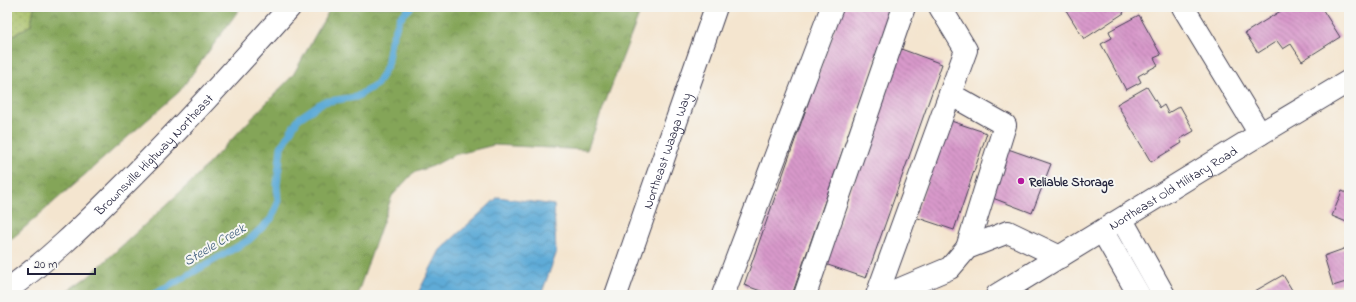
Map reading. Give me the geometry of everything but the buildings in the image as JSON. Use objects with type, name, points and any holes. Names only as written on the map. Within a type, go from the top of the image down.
[{"type":"main road","name":"Brownsville Highway Northeast","points":[[7,290],[60,247],[138,171],[242,61],[290,7]]},
{"type":"main road","name":"Northeast Waaga Way","points":[[616,295],[716,7]]},
{"type":"main road","points":[[723,295],[832,7]]},
{"type":"main road","points":[[805,295],[904,7]]},
{"type":"main road","points":[[877,295],[966,50],[940,7]]},
{"type":"main road","points":[[1182,7],[1260,134]]},
{"type":"main road","name":"Northeast Old Military Road","points":[[997,295],[1103,232],[1260,134],[1349,81]]},
{"type":"main road","points":[[886,295],[950,268],[967,248],[1005,125],[950,94]]},
{"type":"main road","points":[[1122,220],[1164,295]]},
{"type":"main road","points":[[967,248],[1008,232],[1060,257]]},
{"type":"main road","points":[[1103,232],[1139,295]]},
{"type":"green space","points":[[7,7],[34,7],[31,25],[7,39]]},
{"type":"green space","points":[[34,7],[241,7],[179,92],[7,243],[7,39],[31,25]]},
{"type":"green space","points":[[331,7],[642,7],[587,150],[494,145],[454,155],[433,166],[413,173],[392,196],[357,295],[62,295],[88,277],[191,182],[293,75]]},
{"type":"water","points":[[498,197],[554,205],[556,254],[541,295],[417,295],[440,250]]},
{"type":"waterway","name":"Steele Creek","points":[[153,295],[249,240],[271,219],[278,203],[277,185],[281,147],[298,119],[323,102],[356,97],[377,84],[387,66],[391,41],[400,18],[411,7]]},
{"type":"place","name":"Reliable Storage","points":[[1021,181]]}]
